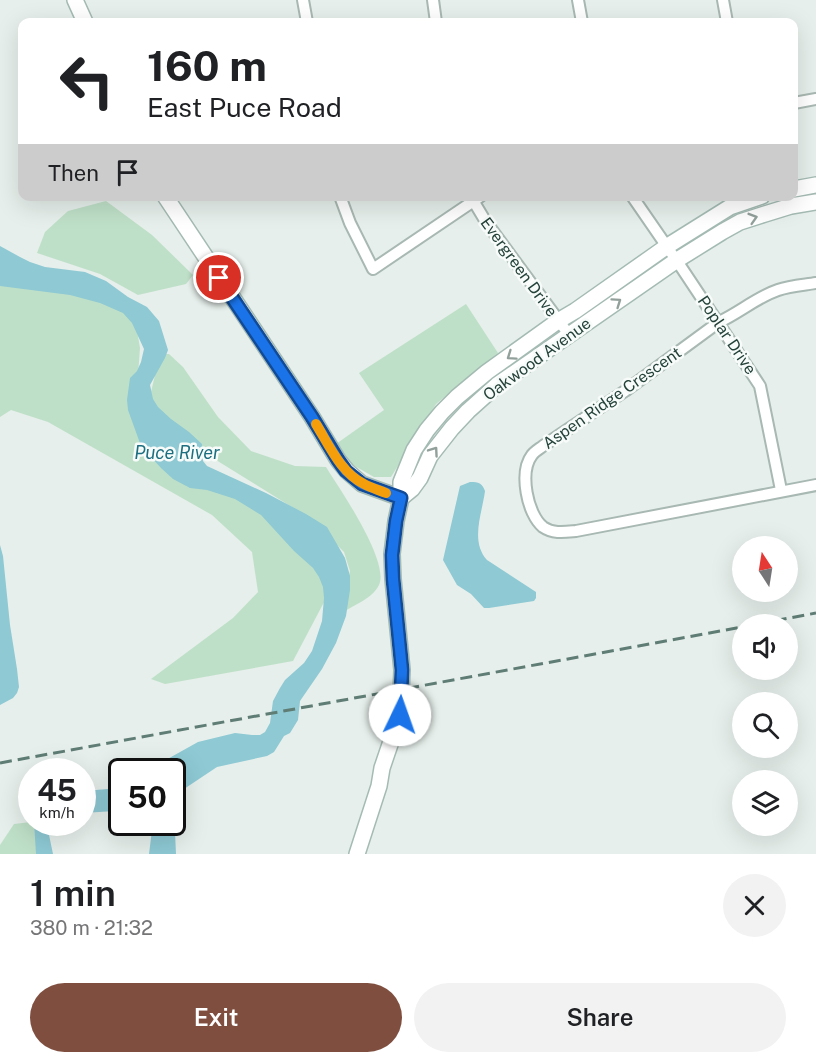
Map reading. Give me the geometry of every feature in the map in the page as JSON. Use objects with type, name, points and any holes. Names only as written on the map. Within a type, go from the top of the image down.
[{"type":"street","points":[[75,0],[83,18]]},
{"type":"street","points":[[303,0],[306,18]]},
{"type":"street","points":[[433,0],[435,18]]},
{"type":"street","points":[[578,0],[581,18]]},
{"type":"street","points":[[723,0],[726,18]]},
{"type":"street","points":[[798,102],[816,99]]},
{"type":"street","points":[[798,188],[816,185]]},
{"type":"street","points":[[168,201],[346,471],[362,484],[401,498],[392,555],[402,670],[400,715],[357,854]]},
{"type":"street","points":[[342,201],[373,269],[471,201]]},
{"type":"street","name":"Evergreen Drive","points":[[476,201],[486,222],[570,336]]},
{"type":"street","name":"Poplar Drive","points":[[635,201],[760,386],[781,490]]},
{"type":"street","name":"Oakwood Avenue","points":[[401,498],[400,482],[414,450],[427,430],[456,397],[558,321],[666,247],[730,207],[747,201]]},
{"type":"street","name":"Oakwood Avenue","points":[[401,498],[412,489],[430,456],[468,411],[497,386],[677,260],[722,232],[740,222],[790,206],[816,202]]},
{"type":"street","name":"Aspen Ridge Crescent","points":[[816,283],[778,290],[719,322],[625,392],[531,455],[525,477],[527,495],[534,515],[544,527],[558,532],[576,531],[816,484]]},
{"type":"green space","points":[[106,201],[152,235],[193,275],[186,284],[138,295],[100,274],[37,253],[45,232],[68,211]]},
{"type":"green space","points":[[0,268],[127,307],[137,330],[140,348],[135,417],[245,498],[332,587],[293,661],[165,684],[151,679],[233,618],[258,592],[252,552],[212,515],[48,422],[11,410],[0,417]]},
{"type":"green space","points":[[466,304],[498,353],[436,404],[391,477],[374,477],[353,465],[336,444],[384,410],[359,373]]},
{"type":"green space","points":[[160,354],[169,354],[183,367],[218,417],[251,451],[295,466],[326,467],[362,525],[377,559],[380,574],[379,585],[372,594],[342,613],[350,571],[344,552],[311,519],[195,447],[153,406],[151,392]]},
{"type":"green space","points":[[14,824],[18,824],[18,836],[42,836],[47,854],[0,854],[0,845]]},
{"type":"water","name":"Puce River","points":[[0,246],[30,262],[45,267],[85,272],[106,281],[147,307],[159,321],[168,350],[150,385],[153,399],[158,407],[202,444],[203,461],[207,466],[266,493],[327,527],[345,558],[350,576],[346,616],[336,643],[322,669],[300,701],[298,720],[274,752],[267,756],[217,767],[186,788],[186,758],[169,758],[198,742],[235,733],[260,735],[265,732],[270,723],[273,701],[280,688],[312,651],[322,621],[324,598],[319,577],[261,515],[235,499],[207,490],[190,488],[173,479],[141,446],[128,410],[127,400],[130,378],[137,371],[144,349],[132,323],[123,313],[100,303],[70,295],[0,286]]},
{"type":"water","points":[[470,482],[480,484],[485,491],[478,527],[482,553],[487,560],[536,592],[534,601],[484,608],[471,594],[457,585],[443,560],[460,486]]},
{"type":"water","points":[[0,545],[19,687],[13,698],[0,705]]},
{"type":"water","points":[[108,789],[108,811],[96,812],[96,790]]},
{"type":"water","points":[[35,836],[49,836],[53,854],[36,854]]},
{"type":"water","name":"Puce River","points":[[151,836],[175,836],[176,854],[149,854]]},
{"type":"railway","points":[[798,616],[816,613]]},
{"type":"railway","points":[[0,763],[732,629]]},
{"type":"slow traffic","points":[[316,424],[346,471],[362,484],[386,493]]},
{"type":"route","points":[[219,278],[346,471],[362,484],[401,498],[392,555],[402,670],[400,715]]}]
